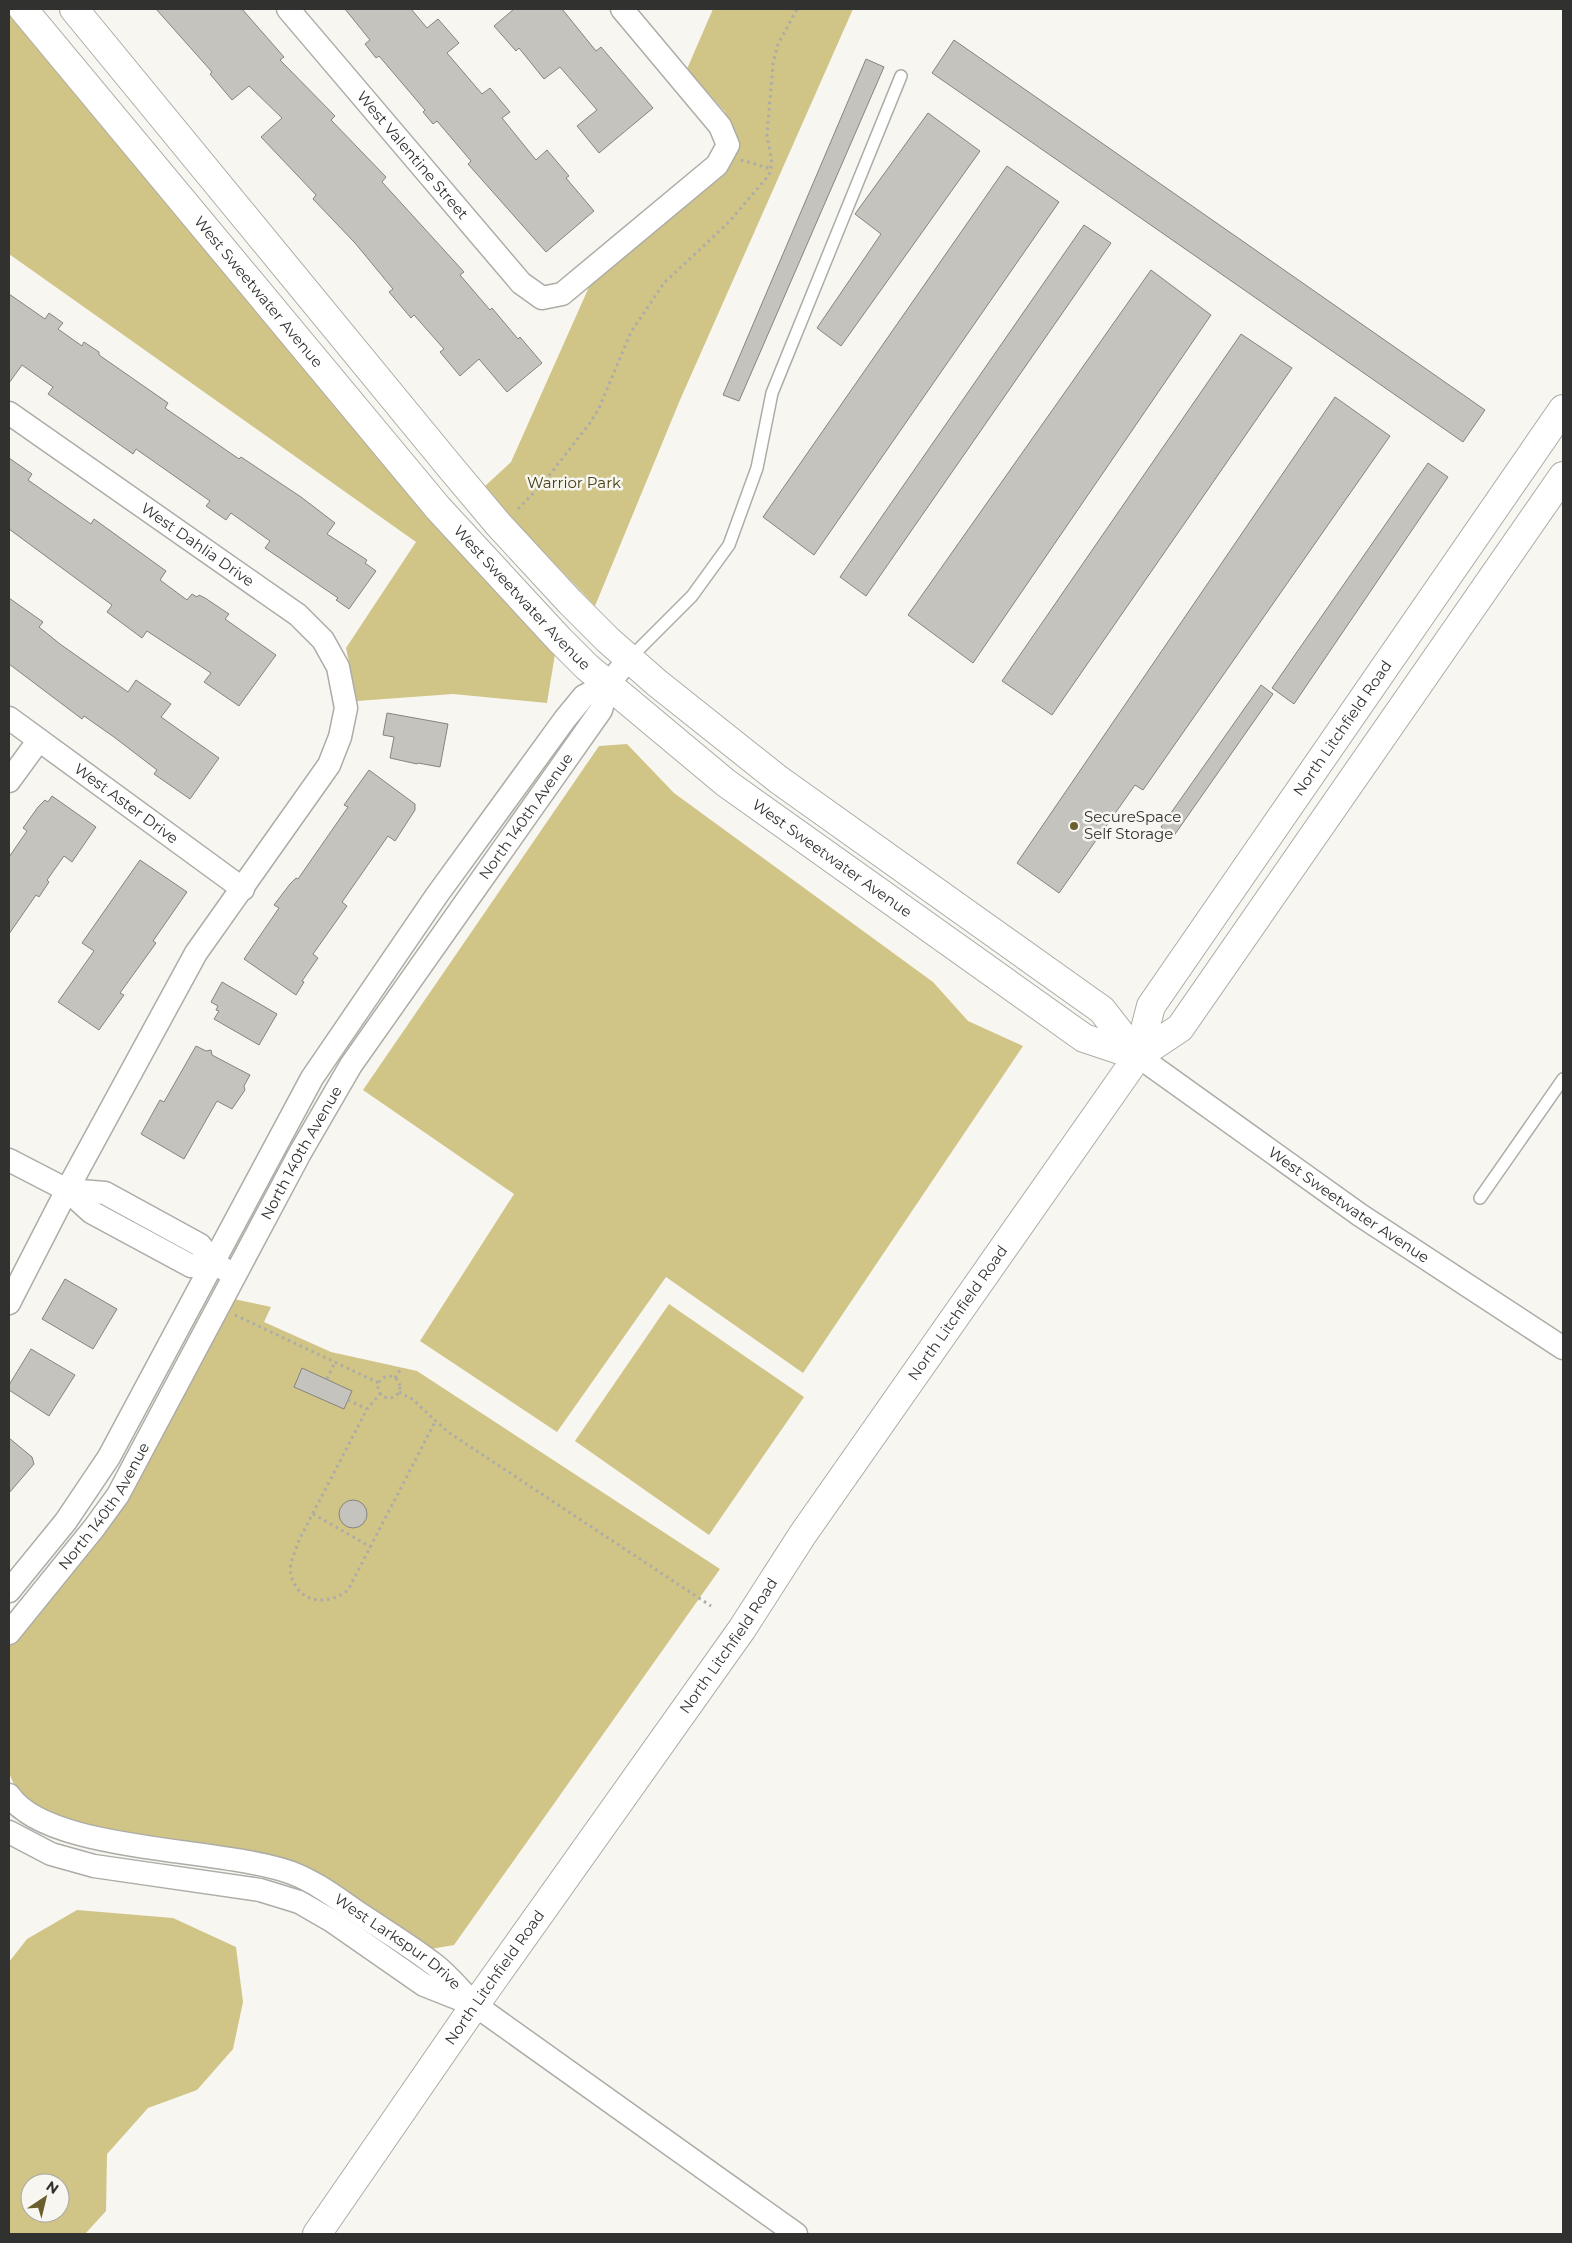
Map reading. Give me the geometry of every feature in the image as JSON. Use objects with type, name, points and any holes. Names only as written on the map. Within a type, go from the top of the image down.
[{"type":"street","name":"West Sweetwater Avenue","points":[[23,9],[470,544],[558,640],[726,782],[1084,1038],[1138,1056]]},
{"type":"street","name":"West Sweetwater Avenue","points":[[74,9],[498,524],[570,602],[629,659],[700,719],[779,780],[1102,1010],[1138,1056],[1360,1215],[1563,1348]]},
{"type":"street","name":"West Valentine Street","points":[[288,9],[521,283],[542,298],[562,294],[732,152]]},
{"type":"street","points":[[622,9],[720,126],[732,152]]},
{"type":"street","points":[[212,236],[239,210]]},
{"type":"street","name":"North Litchfield Road","points":[[317,2234],[475,2005],[742,1629],[803,1534],[1138,1056],[1151,1006],[1563,409]]},
{"type":"street","name":"West Dahlia Drive","points":[[9,413],[298,615],[323,640],[338,667],[346,708],[340,736],[329,765],[243,889]]},
{"type":"street","name":"North Litchfield Road","points":[[1138,1056],[1180,1028],[1563,476]]},
{"type":"street","name":"North 140th Avenue","points":[[9,1591],[66,1521],[109,1457],[214,1263],[297,1103],[334,1044],[437,896],[565,719],[584,696],[608,684],[629,659]]},
{"type":"street","name":"North 140th Avenue","points":[[9,1632],[94,1528],[118,1495],[300,1153],[351,1065],[601,710],[608,684]]},
{"type":"street","name":"West Aster Drive","points":[[9,718],[243,889]]},
{"type":"street","points":[[9,781],[39,740]]},
{"type":"street","points":[[9,1303],[67,1190],[196,953],[243,889]]},
{"type":"street","points":[[9,1160],[67,1190],[105,1193],[200,1245],[214,1263],[235,1274]]},
{"type":"street","name":"West Larkspur Drive","points":[[9,1795],[14,1803],[29,1814],[50,1825],[82,1836],[255,1862],[307,1880],[328,1891],[436,1966],[475,2005]]},
{"type":"street","name":"West Larkspur Drive","points":[[9,1832],[51,1854],[94,1866],[260,1890],[299,1902],[332,1921],[424,1985],[475,2005]]},
{"type":"street","points":[[475,2005],[796,2234]]},
{"type":"lane","points":[[629,659],[692,596],[729,545],[757,468],[772,392],[901,76]]},
{"type":"lane","points":[[1480,1198],[1563,1079]]},
{"type":"path","points":[[518,509],[544,482],[590,423],[599,408],[632,332],[664,283],[692,254],[728,223],[763,185],[772,169],[768,135],[773,64],[778,44],[797,9]]},
{"type":"path","points":[[732,152],[772,169]]},
{"type":"path","points":[[232,1313],[379,1383]]},
{"type":"path","points":[[327,1380],[335,1362]]},
{"type":"path","points":[[395,1378],[400,1370]]},
{"type":"path","points":[[379,1383],[385,1377],[395,1378],[400,1384],[399,1392],[392,1397],[381,1393]]},
{"type":"path","points":[[379,1383],[381,1393]]},
{"type":"path","points":[[399,1392],[412,1399],[448,1432],[711,1606]]},
{"type":"path","points":[[381,1393],[367,1409],[313,1514],[292,1561],[291,1574],[299,1590],[310,1599],[324,1602],[336,1598],[348,1590],[436,1420]]},
{"type":"path","points":[[348,1400],[367,1409]]},
{"type":"path","points":[[313,1514],[371,1548]]},
{"type":"green space","points":[[9,9],[11,9],[555,654],[547,703],[453,694],[357,701],[346,648],[416,542],[9,254]]},
{"type":"green space","name":"Warrior Park","points":[[713,9],[853,9],[680,400],[595,606],[483,488],[511,462],[593,278],[734,137],[725,112],[687,69]]},
{"type":"green space","points":[[627,744],[674,793],[933,982],[968,1021],[1023,1046],[803,1373],[666,1277],[557,1432],[420,1341],[514,1194],[363,1090],[599,746]]},
{"type":"green space","points":[[229,1298],[271,1307],[264,1322],[331,1352],[417,1371],[720,1569],[454,1945],[425,1950],[326,1882],[86,1832],[43,1815],[18,1794],[9,1773],[9,1641],[82,1551]]},
{"type":"green space","points":[[669,1304],[804,1397],[709,1535],[575,1441]]},
{"type":"green space","points":[[77,1910],[173,1918],[236,1947],[243,2002],[233,2049],[197,2090],[148,2108],[107,2154],[106,2211],[85,2234],[9,2234],[9,1962],[27,1939]]},
{"type":"building","points":[[156,9],[242,9],[284,57],[280,60],[335,116],[331,120],[386,177],[382,182],[464,272],[460,275],[490,310],[492,308],[518,339],[520,337],[542,363],[507,392],[479,359],[460,376],[440,352],[444,349],[414,315],[411,318],[389,292],[393,289],[355,243],[313,199],[316,195],[261,137],[282,118],[249,86],[232,100],[210,74],[212,72]]},
{"type":"building","points":[[345,9],[411,9],[427,28],[438,19],[459,43],[447,53],[482,94],[490,88],[510,112],[502,118],[536,160],[547,150],[569,176],[566,178],[594,211],[546,252],[468,164],[471,161],[437,121],[433,124],[423,112],[425,110],[379,56],[376,58],[365,44],[370,40]]},
{"type":"building","points":[[514,9],[562,9],[596,51],[601,47],[653,108],[599,153],[577,126],[597,110],[560,67],[544,79],[519,48],[516,51],[494,26]]},
{"type":"building","points":[[954,40],[1485,410],[1463,442],[932,73]]},
{"type":"building","points":[[866,59],[884,67],[739,401],[723,395]]},
{"type":"building","points":[[928,113],[980,151],[841,346],[817,328],[881,234],[855,214]]},
{"type":"building","points":[[1007,166],[1059,202],[814,555],[763,517]]},
{"type":"building","points":[[1084,225],[1111,243],[866,596],[840,577]]},
{"type":"building","points":[[1151,270],[1211,315],[973,663],[908,615]]},
{"type":"building","points":[[9,294],[45,319],[49,313],[63,323],[58,329],[82,346],[84,342],[99,352],[99,355],[168,403],[165,408],[239,459],[241,457],[301,497],[335,523],[327,534],[367,560],[365,563],[376,571],[349,609],[336,600],[338,598],[265,548],[270,541],[231,513],[226,520],[206,506],[210,501],[136,449],[133,454],[48,394],[53,387],[22,365],[9,383]]},
{"type":"building","points":[[1241,334],[1292,368],[1052,715],[1002,681]]},
{"type":"building","points":[[1335,397],[1390,436],[1143,790],[1135,785],[1059,893],[1017,863]]},
{"type":"building","points":[[9,458],[32,474],[28,480],[91,524],[94,519],[166,571],[160,580],[187,600],[192,594],[205,598],[229,614],[225,619],[276,655],[239,706],[204,682],[211,673],[147,631],[142,638],[107,612],[112,605],[9,529]]},
{"type":"building","points":[[1428,463],[1448,477],[1294,704],[1272,688]]},
{"type":"building","points":[[9,598],[43,622],[39,627],[60,644],[128,692],[136,680],[171,704],[161,717],[219,758],[190,799],[154,774],[157,770],[114,737],[84,716],[82,719],[9,664]]},
{"type":"building","points":[[1261,685],[1273,694],[1173,837],[1161,827]]},
{"type":"building","points":[[387,713],[448,724],[440,767],[390,758],[394,737],[383,735]]},
{"type":"building","points":[[369,770],[415,804],[415,810],[395,841],[388,836],[342,902],[347,906],[313,954],[318,958],[302,981],[304,982],[296,995],[244,959],[279,908],[274,905],[290,884],[296,878],[298,879],[348,807],[344,805]]},
{"type":"building","points":[[52,796],[96,827],[72,862],[64,856],[47,880],[49,882],[39,897],[36,895],[9,934],[9,857],[27,831],[23,828],[38,807],[45,800],[48,802]]},
{"type":"building","points":[[140,860],[187,892],[153,941],[156,943],[120,993],[124,995],[99,1030],[58,1002],[94,951],[82,943]]},
{"type":"building","points":[[222,982],[277,1014],[259,1045],[214,1019],[219,1011],[216,1010],[218,1006],[211,1002]]},
{"type":"building","points":[[196,1046],[206,1051],[211,1050],[212,1055],[250,1075],[244,1086],[245,1090],[232,1109],[217,1101],[184,1159],[141,1134],[160,1100],[164,1102]]},
{"type":"building","points":[[65,1279],[117,1309],[93,1349],[42,1319]]},
{"type":"building","points":[[31,1349],[75,1375],[49,1416],[9,1390],[9,1385]]},
{"type":"building","points":[[302,1368],[352,1391],[344,1409],[294,1387]]},
{"type":"building","points":[[9,1438],[32,1457],[34,1464],[9,1493]]},
{"type":"building","points":[[353,1500],[363,1504],[367,1514],[363,1524],[353,1528],[343,1524],[339,1514],[343,1504]]},
{"type":"place","name":"SecureSpace Self Storage","points":[[1074,826]]}]
